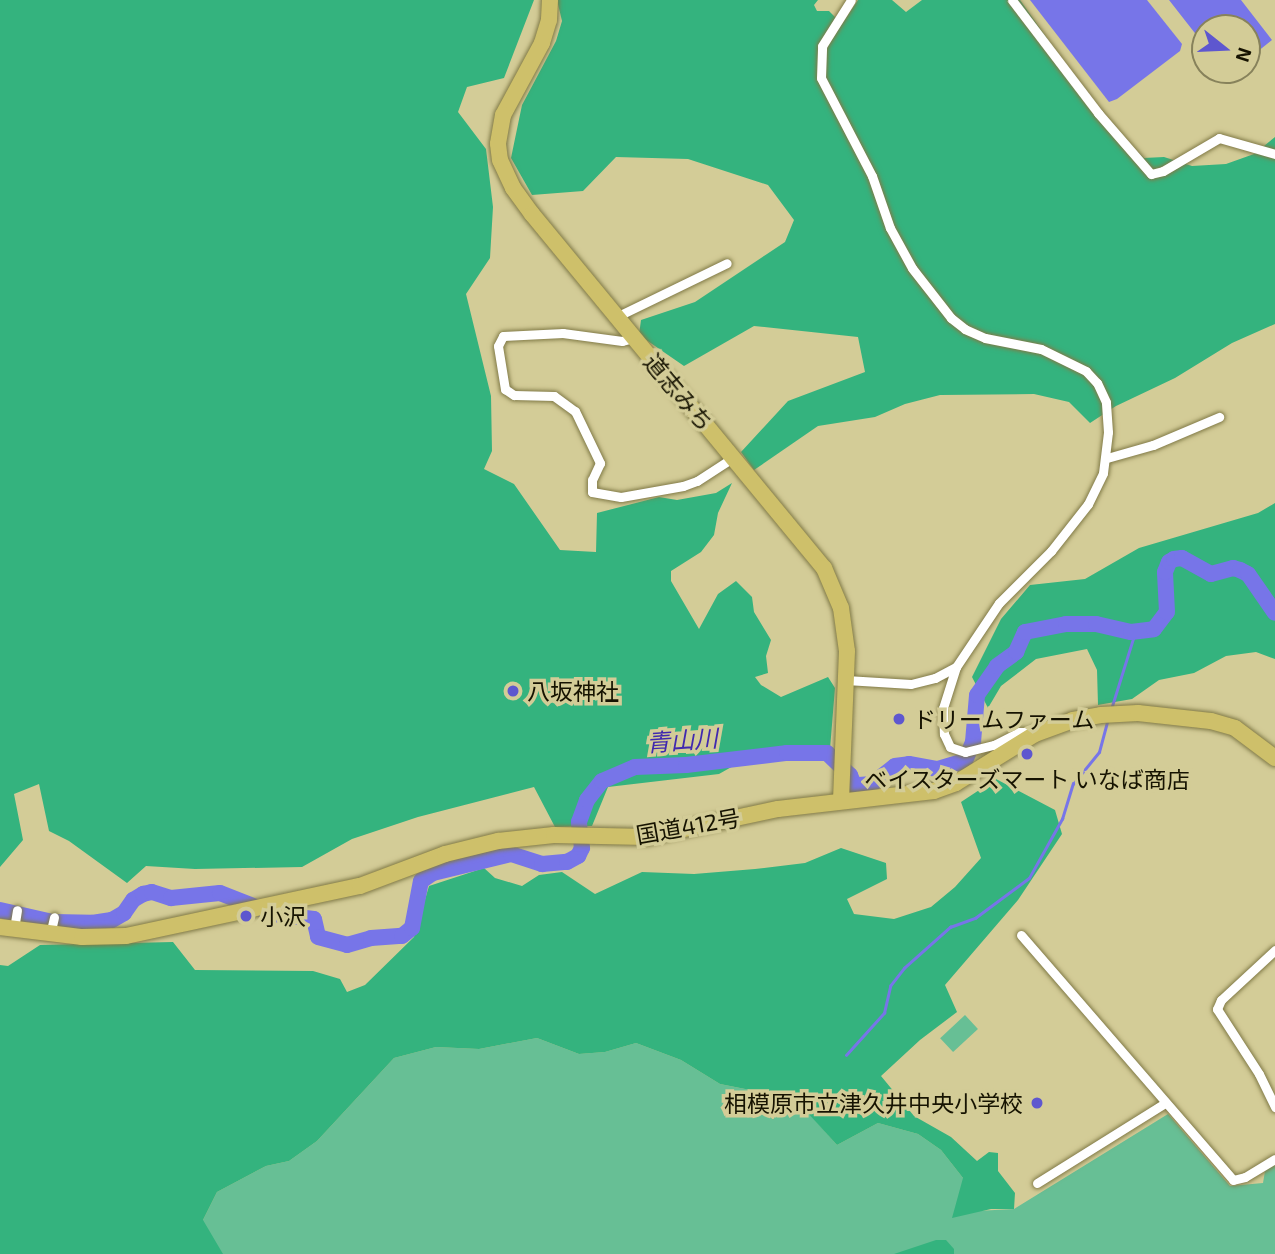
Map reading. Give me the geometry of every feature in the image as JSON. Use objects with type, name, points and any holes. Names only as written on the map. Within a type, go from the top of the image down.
[{"type":"highway","name":"道志みち","points":[[550,0],[549,20],[542,43],[503,115],[498,144],[500,160],[513,188],[532,214],[814,554],[831,581],[844,622],[846,681],[841,801]]},
{"type":"highway","name":"国道412号","points":[[10,927],[82,937],[126,936],[360,886],[445,854],[498,841],[674,833],[779,809],[934,791],[956,783],[1029,737],[1073,720],[1138,713],[1211,721],[1235,728],[1275,758]]},
{"type":"street","points":[[851,0],[822,47],[821,78],[872,176],[900,248],[931,294],[965,329],[985,338],[1041,349],[1077,365],[1091,377],[1108,407],[1107,458],[1099,485],[1082,512],[1051,551],[999,603],[956,667],[945,701],[944,729],[950,747],[965,752],[985,748],[1019,732],[1025,732],[1029,737]]},
{"type":"street","points":[[1012,0],[1098,113],[1152,174],[1163,172],[1219,138],[1275,154]]},
{"type":"street","points":[[615,317],[727,263]]},
{"type":"street","points":[[633,338],[622,341],[563,333],[503,336],[498,346],[505,389],[514,395],[554,396],[575,411],[600,463],[592,480],[592,492],[621,497],[683,486],[697,481],[734,457]]},
{"type":"street","points":[[1107,458],[1123,456],[1219,417]]},
{"type":"street","points":[[846,681],[911,684],[944,675],[956,667]]},
{"type":"street","points":[[10,927],[17,910]]},
{"type":"street","points":[[1021,935],[1233,1180],[1245,1177],[1275,1159]]},
{"type":"street","points":[[1275,950],[1221,1000],[1217,1009],[1259,1074],[1275,1107]]},
{"type":"street","points":[[1037,1183],[1165,1103]]},
{"type":"green space","points":[[0,0],[534,0],[504,78],[467,87],[458,112],[486,149],[493,207],[490,258],[466,294],[491,396],[492,451],[484,469],[514,484],[560,550],[596,552],[597,513],[659,497],[677,500],[716,493],[732,483],[718,513],[714,535],[701,552],[671,571],[671,581],[699,629],[718,594],[736,581],[752,597],[754,612],[771,640],[766,656],[768,673],[755,677],[761,685],[781,697],[828,677],[835,688],[830,749],[758,752],[719,774],[608,787],[592,826],[555,827],[534,787],[418,817],[352,839],[302,867],[195,869],[146,866],[127,883],[69,841],[49,831],[39,784],[14,794],[23,840],[0,867]]},
{"type":"green space","points":[[557,0],[818,0],[814,5],[817,11],[829,11],[842,24],[858,0],[892,0],[906,12],[922,0],[1020,0],[1106,122],[1144,158],[1164,157],[1192,166],[1226,164],[1254,154],[1275,137],[1275,324],[1232,343],[1175,378],[1116,406],[1090,423],[1069,402],[1034,394],[940,395],[905,404],[875,417],[818,426],[754,470],[741,452],[788,401],[865,372],[858,337],[754,326],[684,366],[639,335],[641,320],[695,302],[785,242],[794,220],[768,185],[688,159],[616,157],[583,191],[532,195],[511,158],[522,105],[556,41],[562,21]]},
{"type":"green space","points":[[1275,503],[1275,659],[1256,652],[1226,656],[1194,673],[1159,680],[1132,699],[1098,705],[1097,670],[1087,649],[1036,659],[1001,686],[988,708],[972,677],[1001,619],[1030,585],[1085,579],[1139,548],[1258,513]]},
{"type":"green space","points":[[996,779],[1055,810],[1062,834],[1018,900],[945,985],[957,1012],[920,1040],[881,1076],[914,1116],[951,1137],[977,1161],[989,1152],[998,1153],[998,1171],[1015,1193],[1014,1209],[991,1209],[952,1218],[963,1178],[941,1150],[918,1134],[878,1123],[837,1145],[795,1099],[720,1084],[681,1060],[636,1043],[605,1052],[579,1054],[537,1038],[479,1049],[436,1047],[394,1058],[317,1141],[289,1161],[266,1166],[217,1192],[203,1220],[223,1254],[0,1254],[0,965],[8,966],[40,945],[173,942],[195,970],[313,971],[340,979],[347,992],[365,985],[414,937],[429,886],[484,868],[495,878],[522,886],[539,875],[562,872],[595,894],[642,872],[694,874],[805,863],[841,848],[886,863],[887,879],[847,899],[854,914],[894,919],[931,907],[955,887],[981,858],[961,802]]},
{"type":"green space","points":[[965,1015],[978,1029],[953,1052],[940,1038]]},
{"type":"green space","points":[[537,1038],[579,1054],[605,1052],[636,1043],[681,1060],[720,1084],[796,1099],[837,1145],[878,1123],[918,1134],[941,1150],[963,1178],[976,1211],[1014,1209],[1168,1114],[1230,1186],[1263,1183],[1265,1171],[1275,1165],[1275,1254],[172,1254],[203,1220],[217,1192],[266,1166],[289,1161],[317,1141],[394,1058],[436,1047],[479,1049]]},
{"type":"green space","points":[[936,1240],[946,1240],[954,1249],[954,1254],[894,1254]]},
{"type":"shaded area","points":[[1030,0],[1147,0],[1182,44],[1180,51],[1117,99],[1109,102]]},
{"type":"shaded area","points":[[1169,0],[1241,0],[1252,14],[1191,14],[1191,28]]},
{"type":"shaded area","points":[[1261,26],[1272,40],[1261,49]]},
{"type":"waterway","name":"青山川","points":[[0,910],[53,922],[92,923],[112,920],[124,913],[133,900],[143,894],[152,892],[171,898],[220,893],[274,914],[314,919],[318,937],[347,945],[371,938],[402,936],[412,928],[421,881],[433,873],[511,854],[542,864],[567,862],[578,856],[582,848],[579,822],[587,800],[602,781],[635,767],[686,765],[787,753],[827,753],[850,775],[854,785],[859,785],[872,784],[895,766],[909,764],[938,769],[965,761],[973,742],[977,695],[997,666],[1016,652],[1025,632],[1066,624],[1096,624],[1131,632],[1154,629],[1167,612],[1165,572],[1169,562],[1174,559],[1182,558],[1211,574],[1233,568],[1248,574],[1275,613]]},
{"type":"waterway","points":[[1112,706],[1135,632]]},
{"type":"waterway","points":[[846,1055],[884,1013],[890,986],[904,968],[950,927],[975,918],[1029,878],[1062,819],[1073,784],[1099,752],[1107,723]]},
{"type":"place","name":"八坂神社","points":[[513,691]]},
{"type":"place","name":"ドリームファーム","points":[[899,719]]},
{"type":"place","name":"ベイスターズマート いなば商店","points":[[1027,754]]},
{"type":"place","name":"小沢","points":[[246,916]]},
{"type":"place","name":"相模原市立津久井中央小学校","points":[[1037,1103]]}]
